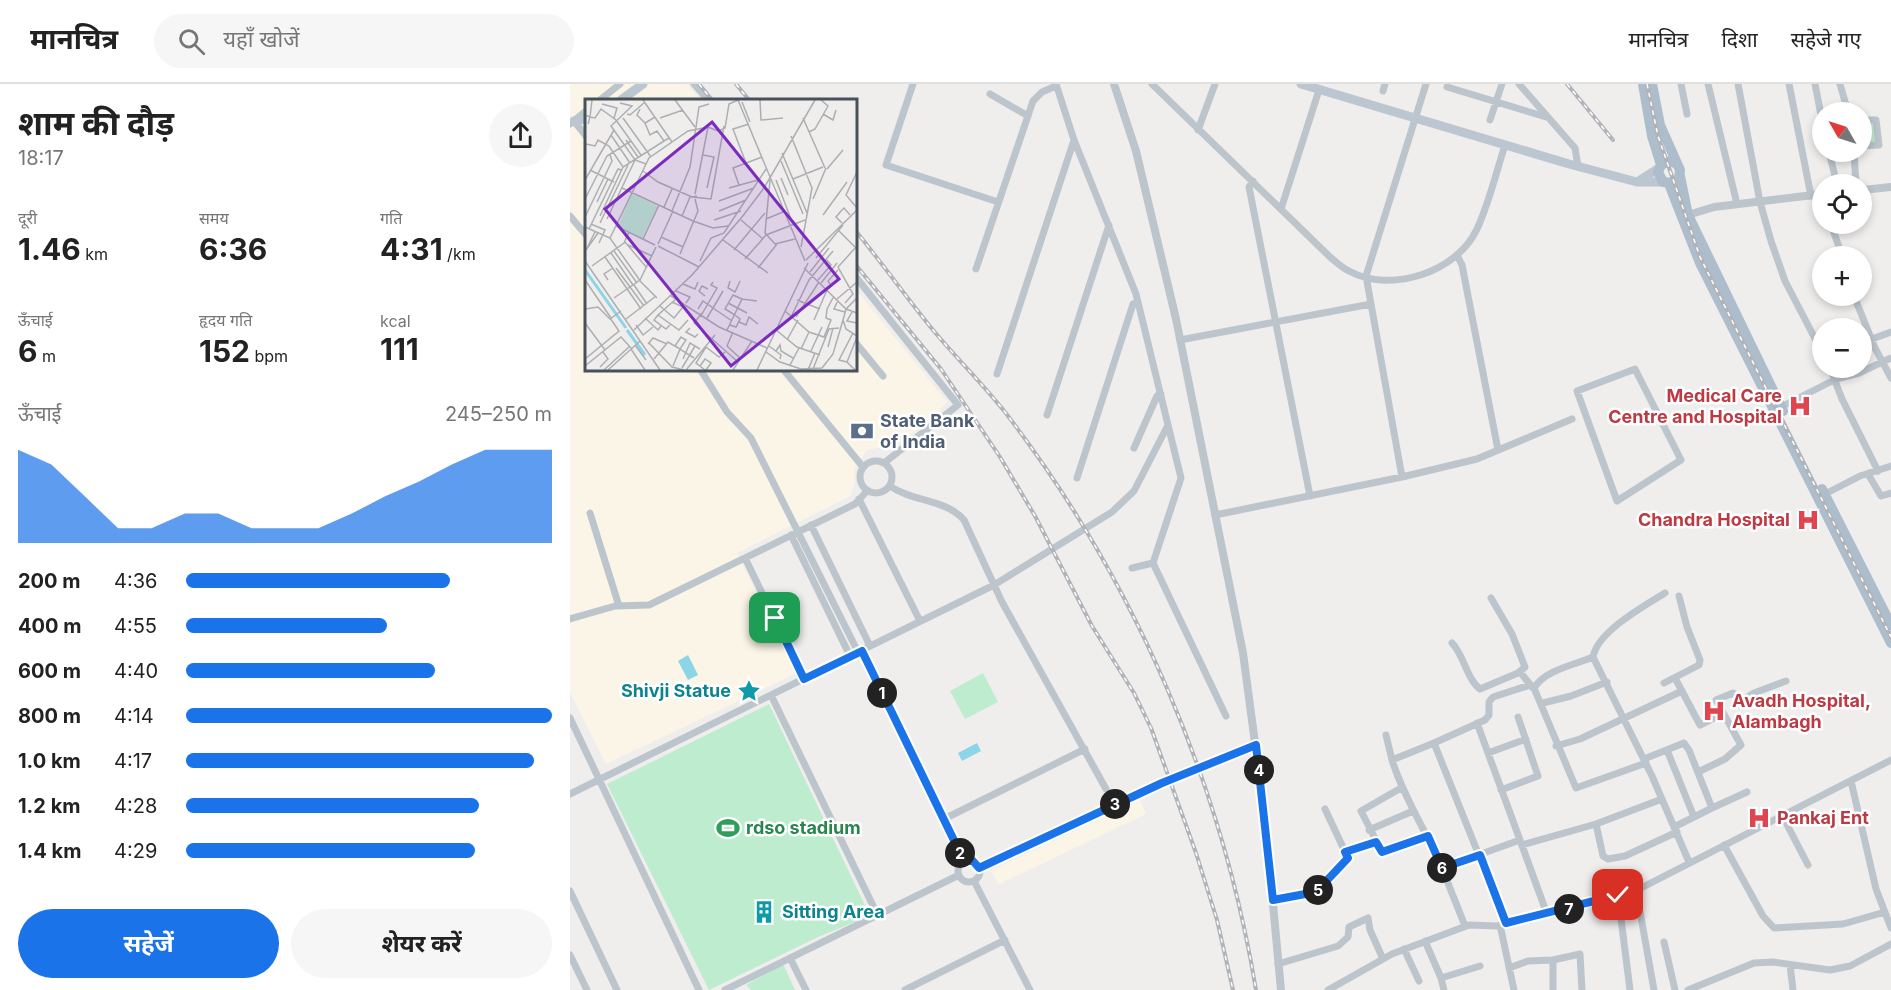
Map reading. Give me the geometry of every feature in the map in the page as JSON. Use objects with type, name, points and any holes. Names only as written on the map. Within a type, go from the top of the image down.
[{"type":"main road","points":[[622,99],[643,84]]},
{"type":"main road","points":[[1301,84],[1505,146],[1637,182],[1675,183],[1680,176]]},
{"type":"main road","points":[[1643,84],[1660,166],[1658,176],[1666,183],[1700,263],[1781,407],[1890,619]]},
{"type":"main road","points":[[1652,84],[1660,125],[1677,164],[1689,215],[1746,346],[1891,643]]},
{"type":"main road","points":[[1637,182],[1670,161],[1677,164]]},
{"type":"street","points":[[601,99],[620,84]]},
{"type":"street","points":[[694,84],[707,99]]},
{"type":"street","points":[[914,84],[886,165],[998,202]]},
{"type":"street","points":[[1114,84],[1136,152],[1180,340],[1244,652],[1273,900],[1281,990]]},
{"type":"street","points":[[1152,84],[1330,257],[1350,272],[1383,280],[1415,277],[1446,265],[1457,255],[1477,230],[1505,146]]},
{"type":"street","points":[[1198,130],[1215,84]]},
{"type":"street","points":[[1402,477],[1366,276],[1426,84]]},
{"type":"street","points":[[1490,120],[1502,84]]},
{"type":"street","points":[[1519,84],[1575,148],[1578,166]]},
{"type":"street","points":[[1681,84],[1687,114]]},
{"type":"street","points":[[1708,84],[1737,204]]},
{"type":"street","points":[[1738,84],[1760,202],[1785,281],[1812,332]]},
{"type":"street","points":[[1689,215],[1714,207],[1811,196],[1789,84]]},
{"type":"street","points":[[1815,84],[1818,102]]},
{"type":"street","points":[[1840,84],[1845,102]]},
{"type":"street","points":[[976,269],[1033,101],[1042,92],[1056,85],[1074,140],[1138,302],[1180,478],[1153,563],[1226,716]]},
{"type":"street","points":[[1447,87],[1546,117]]},
{"type":"street","points":[[1281,209],[1319,90]]},
{"type":"street","points":[[990,94],[1028,116]]},
{"type":"street","points":[[585,112],[572,123],[585,135]]},
{"type":"street","points":[[1872,120],[1876,120],[1879,146],[1872,146]]},
{"type":"street","points":[[997,374],[1074,140]]},
{"type":"street","points":[[1253,181],[1249,187],[1310,496]]},
{"type":"street","points":[[1872,189],[1891,187]]},
{"type":"street","points":[[571,220],[585,234]]},
{"type":"street","points":[[1047,415],[1109,225]]},
{"type":"street","points":[[1457,255],[1462,265],[1498,450]]},
{"type":"street","points":[[856,277],[958,405],[884,463]]},
{"type":"street","points":[[1077,478],[1133,304],[1138,302]]},
{"type":"street","points":[[1180,340],[1371,304]]},
{"type":"street","points":[[1891,332],[1872,339],[1891,378]]},
{"type":"street","points":[[856,343],[883,376]]},
{"type":"street","points":[[1872,366],[1891,358]]},
{"type":"street","points":[[1635,369],[1680,456],[1680,463],[1617,501],[1577,390],[1635,369]]},
{"type":"street","points":[[701,370],[727,412],[752,438],[964,861]]},
{"type":"street","points":[[784,370],[863,467]]},
{"type":"street","points":[[1781,407],[1836,378],[1842,399],[1878,471]]},
{"type":"street","points":[[1134,448],[1157,396],[1161,394]]},
{"type":"street","points":[[1215,515],[1402,477],[1477,459],[1572,419]]},
{"type":"street","points":[[570,794],[994,585],[1112,512],[1134,491],[1168,425]]},
{"type":"street","points":[[872,461],[884,463],[892,473],[890,486],[879,494],[867,492],[859,481],[863,467],[872,461]]},
{"type":"street","points":[[1824,494],[1891,466]]},
{"type":"street","points":[[1868,474],[1881,496],[1891,492]]},
{"type":"street","points":[[890,486],[900,494],[956,510],[964,520],[994,585],[1107,789]]},
{"type":"street","points":[[570,619],[619,606],[649,605],[811,525],[859,500],[867,492]]},
{"type":"street","points":[[859,500],[920,621]]},
{"type":"street","points":[[590,513],[619,606]]},
{"type":"street","points":[[811,525],[870,646]]},
{"type":"street","points":[[791,535],[850,656]]},
{"type":"street","points":[[745,558],[804,679]]},
{"type":"street","points":[[1132,568],[1153,563]]},
{"type":"street","points":[[1392,760],[1477,723],[1489,715],[1489,702],[1493,697],[1532,687],[1551,673],[1593,657],[1598,645],[1629,616],[1665,594]]},
{"type":"street","points":[[1664,683],[1697,668],[1700,660],[1687,627],[1679,597]]},
{"type":"street","points":[[1452,643],[1464,659],[1474,686],[1480,689],[1520,672],[1525,667],[1491,598]]},
{"type":"street","points":[[1593,657],[1645,761],[1689,862]]},
{"type":"street","points":[[1520,672],[1532,687],[1576,789],[1686,744],[1712,808]]},
{"type":"street","points":[[1676,678],[1701,725],[1722,714]]},
{"type":"street","points":[[1698,772],[1725,759],[1741,745],[1716,700],[1733,693],[1741,701],[1754,693],[1786,681]]},
{"type":"street","points":[[1543,703],[1571,696],[1607,682]]},
{"type":"street","points":[[1556,747],[1682,691]]},
{"type":"street","points":[[771,695],[878,916]]},
{"type":"street","points":[[1501,790],[1538,776],[1518,717]]},
{"type":"street","points":[[570,718],[696,989]]},
{"type":"street","points":[[1477,723],[1547,914]]},
{"type":"street","points":[[1386,735],[1401,788],[1428,836],[1465,926]]},
{"type":"street","points":[[1488,753],[1526,739]]},
{"type":"street","points":[[1434,742],[1480,855],[1503,924],[1514,990]]},
{"type":"street","points":[[979,868],[1162,783],[1256,745]]},
{"type":"street","points":[[944,819],[1085,749]]},
{"type":"street","points":[[1667,750],[1694,817]]},
{"type":"street","points":[[1328,990],[1404,949],[1465,926],[1503,924],[1636,889],[1783,817],[1891,760]]},
{"type":"street","points":[[1851,782],[1876,889],[1891,928]]},
{"type":"street","points":[[1401,788],[1361,811],[1369,830],[1382,852],[1428,836]]},
{"type":"street","points":[[1596,824],[1603,855],[1608,859],[1624,856],[1676,830],[1694,817],[1747,792]]},
{"type":"street","points":[[1442,868],[1521,843],[1596,824],[1662,799]]},
{"type":"street","points":[[1273,900],[1316,892],[1348,858],[1325,809]]},
{"type":"street","points":[[1369,830],[1413,811]]},
{"type":"street","points":[[1783,817],[1808,865]]},
{"type":"street","points":[[1345,852],[1376,842]]},
{"type":"street","points":[[1724,845],[1763,916],[1774,928],[1843,924],[1885,912]]},
{"type":"street","points":[[964,861],[973,861],[979,868],[979,875],[974,881],[968,882],[959,875],[958,867],[964,861]]},
{"type":"street","points":[[725,990],[959,875]]},
{"type":"street","points":[[974,881],[1030,990]]},
{"type":"street","points":[[1636,889],[1654,990]]},
{"type":"street","points":[[570,891],[617,990]]},
{"type":"street","points":[[1618,895],[1630,990]]},
{"type":"street","points":[[1278,964],[1338,946],[1348,937],[1349,927],[1368,918],[1370,930],[1383,959]]},
{"type":"street","points":[[905,990],[1005,940]]},
{"type":"street","points":[[1425,941],[1444,990]]},
{"type":"street","points":[[1664,942],[1675,990]]},
{"type":"street","points":[[1688,990],[1708,987],[1754,963],[1773,962],[1830,970],[1850,966],[1891,944]]},
{"type":"street","points":[[1404,949],[1419,981]]},
{"type":"street","points":[[1509,968],[1528,961],[1553,960],[1580,954],[1582,990]]},
{"type":"street","points":[[570,955],[587,990]]},
{"type":"street","points":[[790,958],[806,990]]},
{"type":"street","points":[[1553,960],[1553,990]]},
{"type":"street","points":[[1790,965],[1793,990]]},
{"type":"street","points":[[1441,978],[1480,966]]},
{"type":"shaded area","points":[[570,84],[687,84],[699,99],[585,99],[585,370],[856,370],[856,289],[947,402],[932,419],[897,444],[867,450],[854,470],[855,482],[850,496],[737,553],[795,674],[606,764],[570,692]]},
{"type":"shaded area","points":[[1140,800],[1146,814],[999,884],[990,871]]},
{"type":"green space","points":[[1872,122],[1875,122],[1876,143],[1872,143]]},
{"type":"green space","points":[[983,673],[998,702],[965,719],[950,691]]},
{"type":"green space","name":"rdso stadium","points":[[769,704],[870,916],[818,937],[709,990],[607,784]]},
{"type":"green space","points":[[783,964],[795,990],[751,990],[746,985]]},
{"type":"water","points":[[688,655],[698,675],[688,680],[678,661]]},
{"type":"water","points":[[977,743],[981,751],[962,761],[958,753]]},
{"type":"railway","points":[[699,84],[711,99]]},
{"type":"railway","points":[[736,84],[748,99]]},
{"type":"railway","points":[[1567,84],[1613,140]]},
{"type":"railway","points":[[1647,84],[1658,136],[1700,257],[1891,637]]},
{"type":"railway","points":[[856,231],[933,330],[1008,416],[1054,480],[1096,547],[1133,616],[1167,688],[1196,762],[1221,837],[1241,913],[1256,990]]},
{"type":"railway","points":[[856,265],[941,369],[1000,457],[1035,516],[1092,626],[1134,693],[1151,728],[1196,853],[1217,920],[1233,990]]},
{"type":"place","name":"Medical Care Centre and Hospital","points":[[1800,406]]},
{"type":"place","name":"State Bank of India","points":[[862,431]]},
{"type":"place","name":"Chandra Hospital","points":[[1808,520]]},
{"type":"place","name":"Shivji Statue","points":[[749,691]]},
{"type":"place","name":"Avadh Hospital, Alambagh","points":[[1714,711]]},
{"type":"place","name":"Pankaj Ent","points":[[1759,818]]},
{"type":"place","name":"rdso stadium","points":[[728,828]]},
{"type":"place","name":"Sitting Area","points":[[764,912]]},
{"type":"route","points":[[775,618],[804,679],[862,651],[964,861],[973,861],[979,868],[1162,783],[1256,745],[1273,900],[1316,892],[1348,858],[1345,852],[1376,842],[1382,852],[1428,836],[1442,868],[1480,855],[1506,923],[1595,903],[1618,895]]}]
